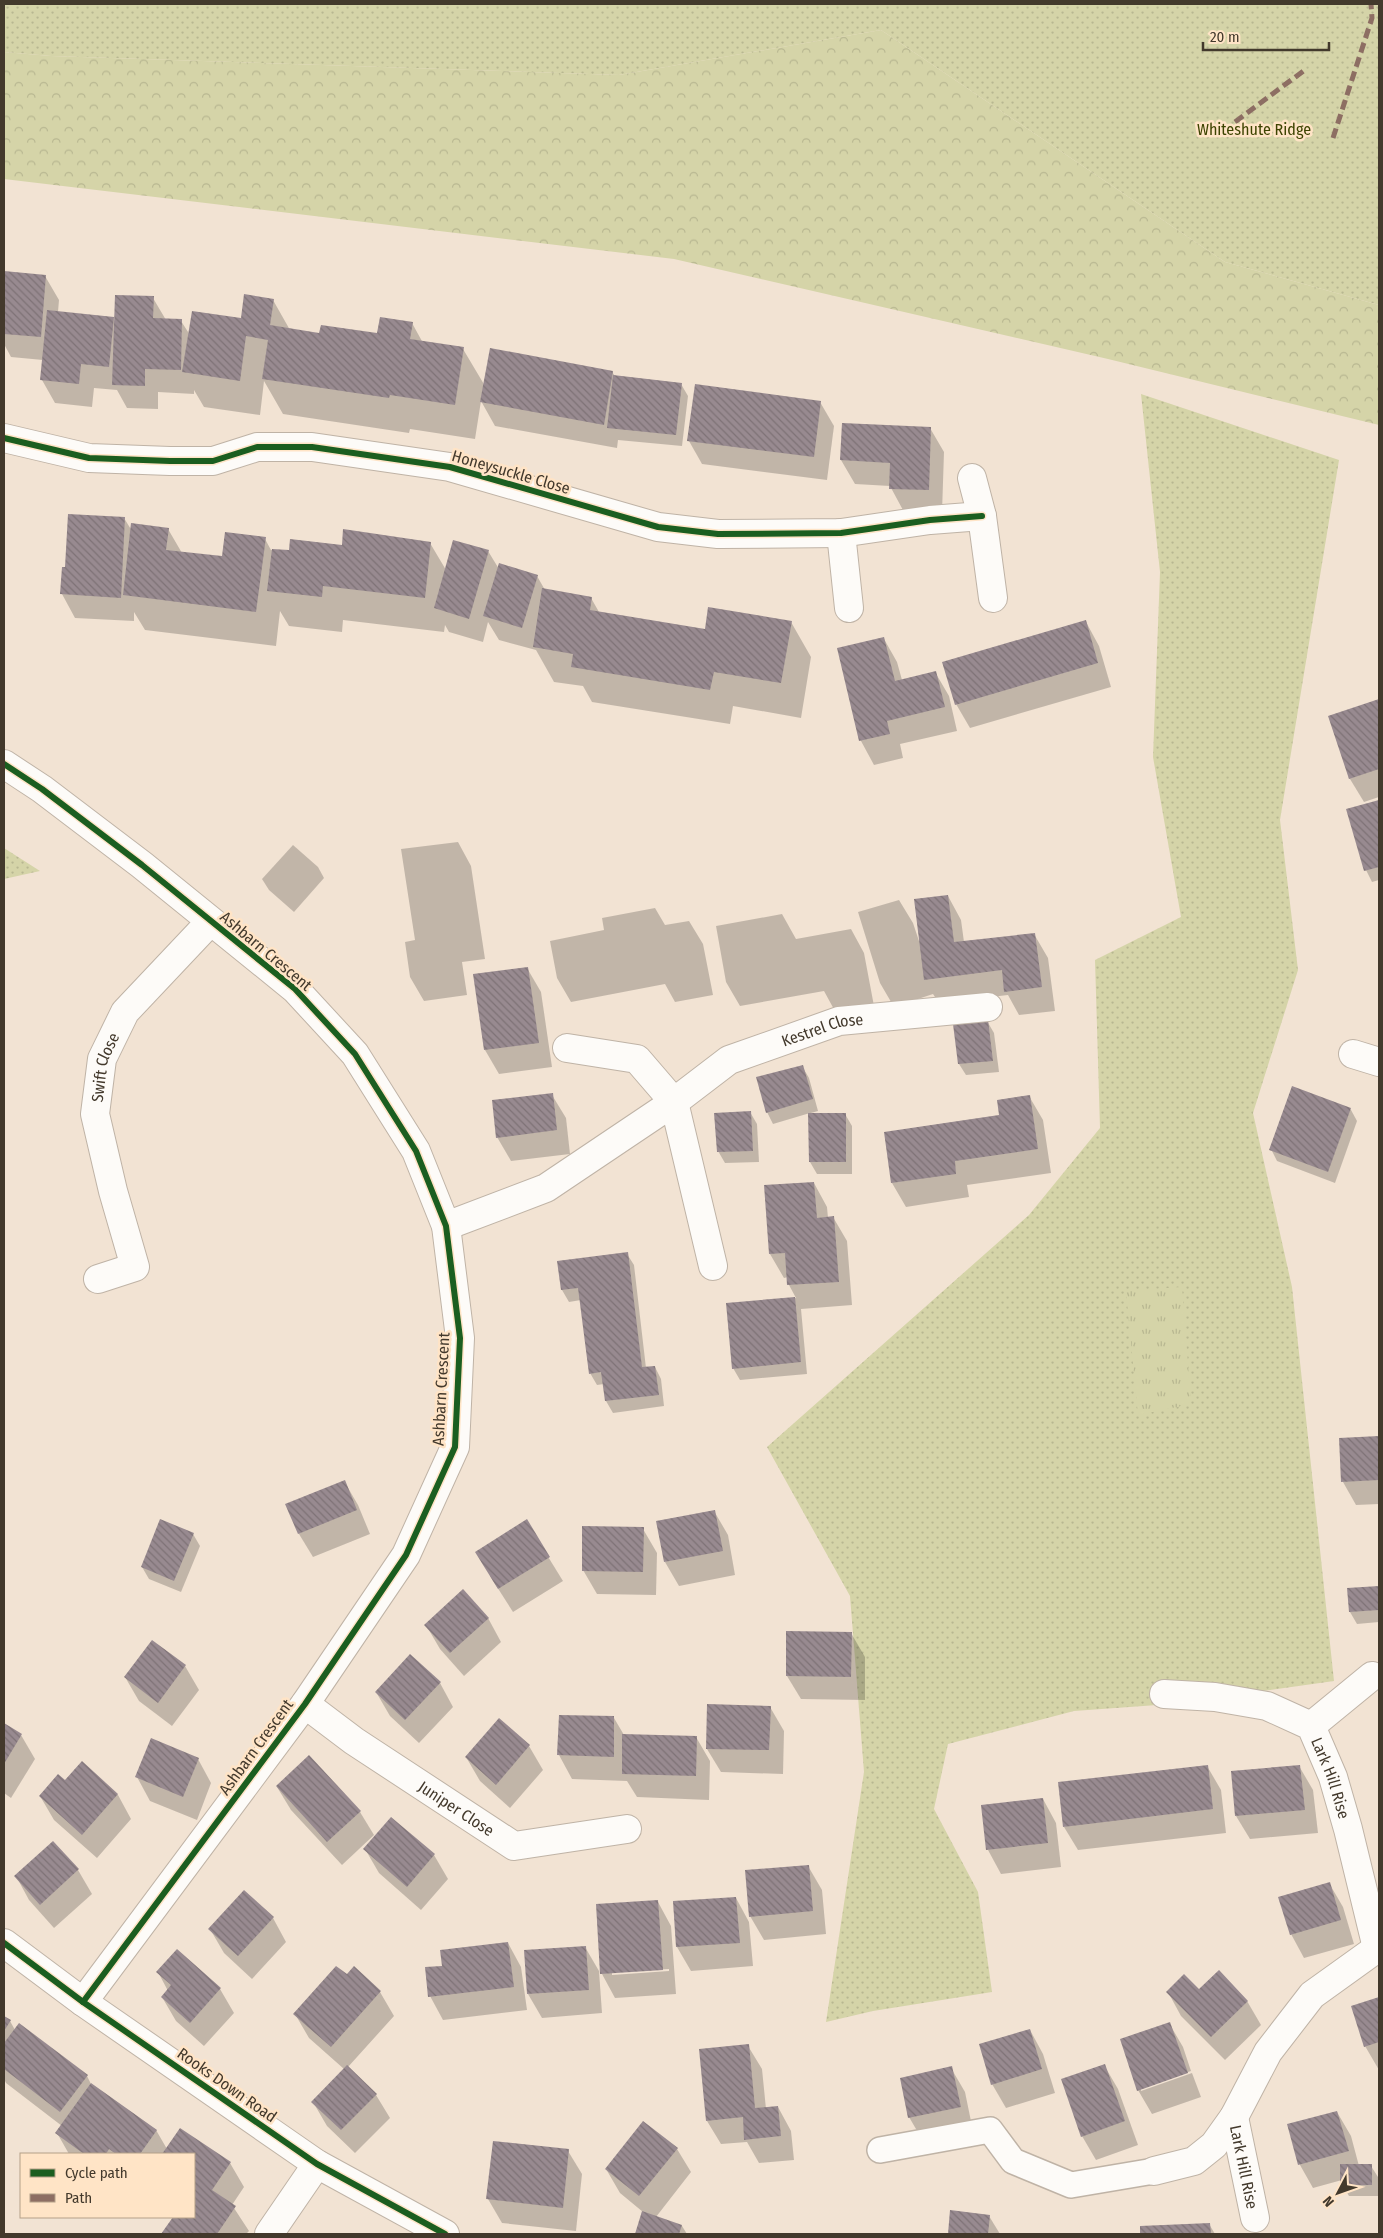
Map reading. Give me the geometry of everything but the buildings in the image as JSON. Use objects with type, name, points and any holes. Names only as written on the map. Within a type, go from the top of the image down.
[{"type":"street","name":"Honeysuckle Close","points":[[4,438],[89,458],[170,461],[213,461],[257,447],[312,447],[450,467],[658,527],[718,534],[841,533],[930,520],[982,516]]},
{"type":"street","points":[[972,478],[982,516],[993,598]]},
{"type":"street","points":[[841,533],[848,608]]},
{"type":"street","name":"Ashbarn Crescent","points":[[4,764],[42,789],[134,859],[295,989],[355,1054],[416,1151],[446,1226],[460,1338],[455,1447],[406,1555],[305,1704],[83,2002]]},
{"type":"street","name":"Swift Close","points":[[98,1279],[135,1267],[112,1192],[95,1114],[102,1059],[125,1012],[210,922]]},
{"type":"street","name":"Kestrel Close","points":[[446,1226],[546,1188],[674,1102],[729,1060],[839,1021],[988,1007]]},
{"type":"street","points":[[567,1048],[637,1059],[674,1102],[694,1179],[713,1266]]},
{"type":"street","points":[[1354,1054],[1379,1062]]},
{"type":"street","points":[[1311,1726],[1372,1676]]},
{"type":"street","name":"Lark Hill Rise","points":[[1154,2171],[1194,2161],[1214,2145],[1234,2117],[1268,2052],[1312,1995],[1378,1948],[1333,1777],[1311,1726],[1268,1706],[1215,1697],[1164,1694]]},
{"type":"street","name":"Juniper Close","points":[[305,1704],[354,1741],[514,1846],[627,1829]]},
{"type":"street","name":"Rooks Down Road","points":[[4,1943],[83,2002],[317,2164],[445,2234]]},
{"type":"street","name":"Lark Hill Rise","points":[[1234,2117],[1255,2218]]},
{"type":"street","points":[[269,2234],[317,2164]]},
{"type":"lane","points":[[880,2150],[990,2130],[1013,2161],[1071,2185],[1154,2171]]},
{"type":"green space","name":"Whiteshute Ridge","points":[[4,4],[1379,4],[1379,305],[1225,262],[881,30],[619,75],[51,56],[4,52]]},
{"type":"green space","points":[[881,30],[1225,262],[1379,305],[1379,425],[1108,359],[674,259],[4,179],[4,52],[51,56],[619,75]]},
{"type":"green space","points":[[1141,394],[1339,460],[1280,820],[1298,970],[1253,1113],[1292,1287],[1334,1681],[1171,1704],[1074,1711],[948,1744],[934,1809],[978,1892],[992,1992],[873,2011],[826,2022],[864,1772],[850,1596],[767,1447],[1029,1215],[1100,1128],[1095,960],[1181,917],[1153,757],[1160,572]]},
{"type":"green space","points":[[4,848],[40,871],[4,879]]},
{"type":"green space","points":[[1182,1287],[1191,1404],[1138,1415],[1126,1291]]},
{"type":"marked path","points":[[1333,138],[1372,18],[1371,4]]},
{"type":"marked path","points":[[1235,122],[1306,69]]},
{"type":"cycle path","points":[[4,438],[89,458],[170,461],[213,461],[257,447],[312,447],[450,467],[658,527],[718,534],[841,533],[930,520],[982,516]]},
{"type":"cycle path","points":[[4,764],[42,789],[142,865],[295,989],[355,1054],[416,1151],[446,1226],[460,1338],[455,1447],[406,1555],[305,1704],[83,2002]]},
{"type":"cycle path","points":[[4,1943],[83,2002],[317,2164],[445,2234]]}]
